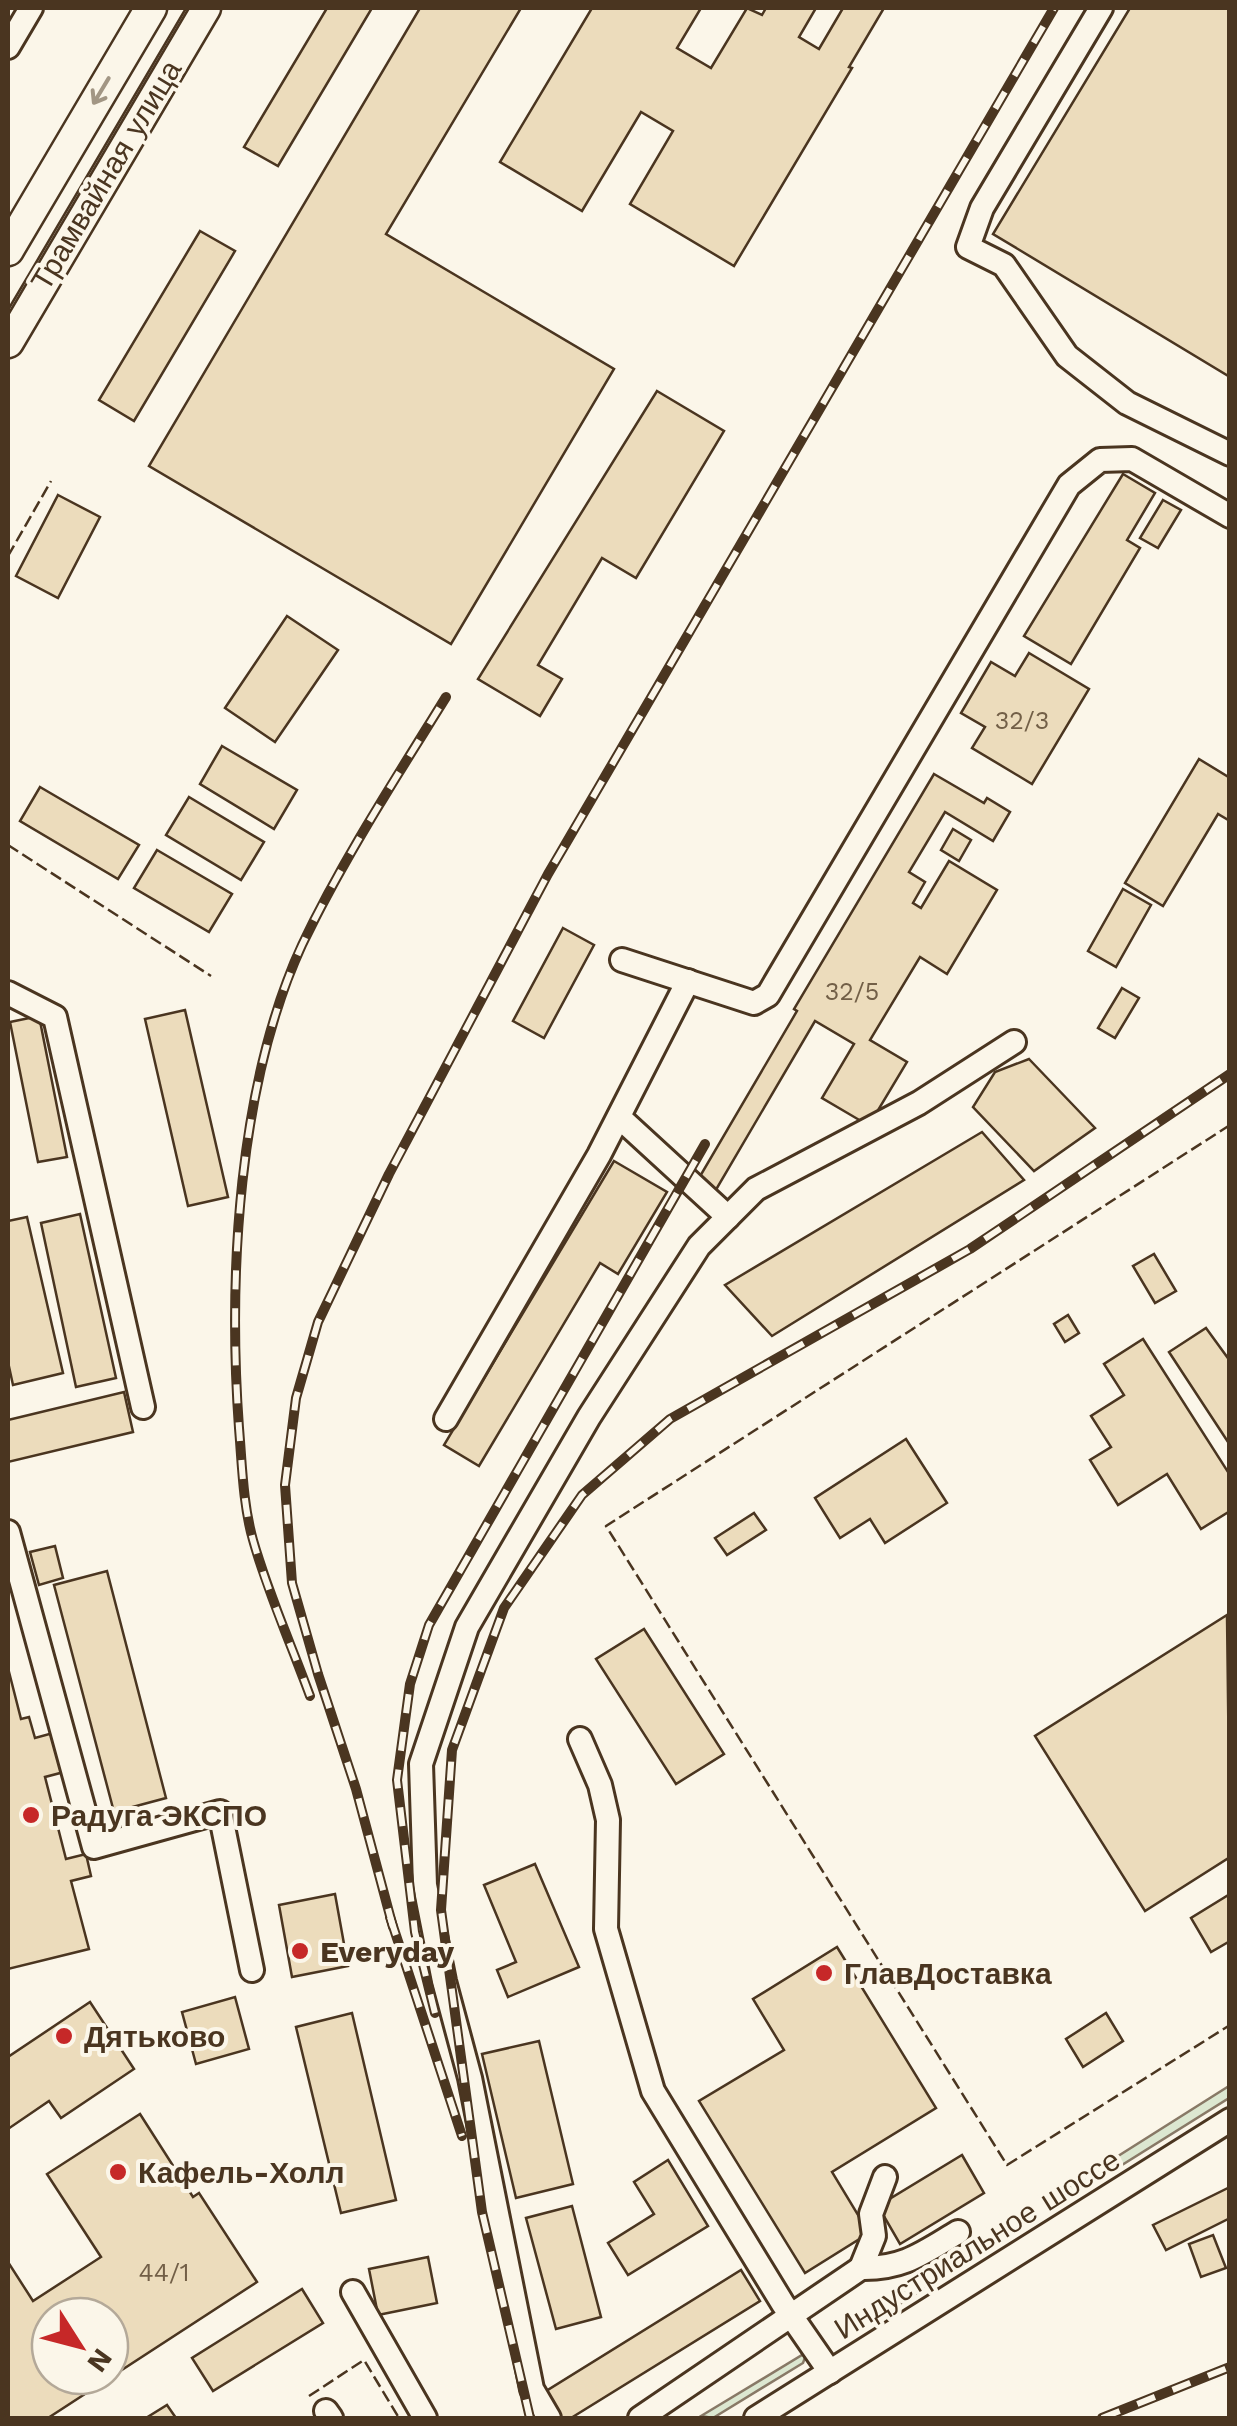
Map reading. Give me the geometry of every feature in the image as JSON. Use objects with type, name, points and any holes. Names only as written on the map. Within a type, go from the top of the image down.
[{"type":"main road","name":"Трамвайная улица","points":[[8,250],[150,8]]},
{"type":"main road","name":"Трамвайная улица","points":[[8,342],[205,8]]},
{"type":"street","points":[[8,47],[31,8]]},
{"type":"street","points":[[1101,8],[982,208],[968,247],[1004,265],[1068,356],[1127,403],[1230,454]]},
{"type":"street","points":[[622,960],[754,1003],[768,995],[1069,485],[1100,460],[1132,458],[1228,512]]},
{"type":"street","points":[[446,1420],[618,1117],[688,981]]},
{"type":"street","points":[[8,992],[55,1018],[143,1407]]},
{"type":"street","points":[[549,2418],[532,2389],[470,2078],[444,1981],[425,1885],[422,1764],[467,1627],[599,1401],[699,1246],[756,1189],[919,1102],[1014,1042]]},
{"type":"street","points":[[618,1117],[728,1217]]},
{"type":"street","points":[[8,1532],[94,1847],[220,1812],[252,1970]]},
{"type":"street","points":[[580,1739],[600,1785],[608,1820],[606,1929],[653,2091],[790,2316],[830,2372]]},
{"type":"street","name":"Индустриальное шоссе","points":[[756,2418],[1230,2120]]},
{"type":"street","points":[[640,2418],[861,2268],[874,2236],[871,2214],[885,2177]]},
{"type":"street","points":[[861,2268],[887,2269],[910,2261],[958,2232]]},
{"type":"street","points":[[353,2292],[425,2418]]},
{"type":"green space","points":[[1229,2086],[1229,2098],[1074,2195],[1058,2194]]},
{"type":"green space","points":[[963,2254],[959,2266],[867,2325],[855,2321]]},
{"type":"green space","points":[[807,2352],[803,2363],[713,2418],[701,2416]]},
{"type":"building","points":[[327,8],[372,8],[278,166],[244,147]]},
{"type":"building","points":[[420,8],[521,8],[386,234],[614,369],[451,644],[149,466]]},
{"type":"building","points":[[592,8],[701,8],[677,48],[711,68],[747,8],[762,15],[766,8],[816,8],[799,37],[819,49],[843,8],[884,8],[734,266],[630,204],[673,131],[641,112],[582,211],[500,162]]},
{"type":"building","points":[[1130,8],[1230,8],[1230,377],[993,234]]},
{"type":"building","points":[[200,231],[235,251],[134,421],[99,400]]},
{"type":"building","points":[[657,391],[724,431],[636,578],[602,558],[538,665],[562,679],[540,716],[478,679]]},
{"type":"building","points":[[1123,474],[1155,493],[1127,540],[1140,548],[1071,664],[1024,636]]},
{"type":"building","points":[[58,495],[100,517],[58,598],[16,576]]},
{"type":"building","points":[[1163,500],[1181,510],[1158,548],[1140,538]]},
{"type":"building","points":[[287,616],[338,650],[275,742],[225,708]]},
{"type":"building","points":[[1029,653],[1089,689],[1032,784],[972,748],[985,727],[961,713],[991,662],[1015,676]]},
{"type":"building","points":[[222,746],[297,790],[274,829],[200,784]]},
{"type":"building","points":[[1199,759],[1230,778],[1230,821],[1218,814],[1163,906],[1125,883]]},
{"type":"building","points":[[934,774],[984,803],[987,798],[1010,812],[993,841],[945,812],[909,872],[925,882],[913,903],[921,908],[949,861],[997,890],[947,974],[920,957],[870,1040],[907,1062],[874,1117],[861,1121],[822,1098],[854,1044],[815,1021],[707,1205],[689,1195]]},
{"type":"building","points":[[40,787],[139,845],[118,879],[20,821]]},
{"type":"building","points":[[189,797],[264,842],[241,880],[166,835]]},
{"type":"building","points":[[953,829],[971,840],[959,861],[941,850]]},
{"type":"building","points":[[157,850],[232,894],[209,932],[134,888]]},
{"type":"building","points":[[1123,889],[1151,905],[1116,967],[1088,951]]},
{"type":"building","points":[[563,928],[594,945],[544,1038],[513,1021]]},
{"type":"building","points":[[1122,988],[1139,998],[1115,1038],[1098,1028]]},
{"type":"building","points":[[185,1010],[228,1197],[188,1206],[145,1019]]},
{"type":"building","points":[[39,1016],[67,1157],[38,1162],[10,1022]]},
{"type":"building","points":[[1029,1059],[1095,1128],[1034,1171],[973,1107],[995,1072]]},
{"type":"building","points":[[982,1132],[1024,1180],[772,1336],[725,1285]]},
{"type":"building","points":[[614,1161],[667,1192],[618,1274],[600,1263],[479,1466],[444,1445]]},
{"type":"building","points":[[80,1214],[116,1378],[76,1387],[41,1223]]},
{"type":"building","points":[[27,1217],[63,1373],[13,1385],[8,1362],[8,1221]]},
{"type":"building","points":[[1154,1254],[1176,1291],[1155,1303],[1133,1266]]},
{"type":"building","points":[[1068,1315],[1079,1333],[1065,1342],[1054,1324]]},
{"type":"building","points":[[1206,1328],[1230,1361],[1230,1445],[1169,1352]]},
{"type":"building","points":[[1143,1339],[1230,1475],[1230,1511],[1201,1529],[1167,1474],[1118,1505],[1090,1460],[1111,1447],[1091,1416],[1124,1395],[1104,1364]]},
{"type":"building","points":[[124,1392],[133,1432],[8,1462],[8,1420]]},
{"type":"building","points":[[906,1439],[947,1503],[885,1543],[870,1519],[840,1538],[815,1498]]},
{"type":"building","points":[[754,1513],[766,1530],[727,1555],[715,1538]]},
{"type":"building","points":[[55,1546],[63,1578],[39,1585],[30,1552]]},
{"type":"building","points":[[107,1571],[166,1798],[114,1812],[54,1585]]},
{"type":"building","points":[[1227,1615],[1230,1857],[1145,1911],[1035,1736]]},
{"type":"building","points":[[644,1629],[724,1754],[676,1784],[596,1659]]},
{"type":"building","name":"Радуга ЭКСПО","points":[[8,1668],[21,1719],[29,1717],[35,1738],[53,1733],[64,1772],[45,1777],[66,1859],[86,1854],[91,1876],[71,1881],[89,1949],[8,1969]]},
{"type":"building","points":[[535,1864],[579,1967],[508,1997],[497,1970],[516,1962],[484,1885]]},
{"type":"building","points":[[335,1894],[348,1966],[292,1977],[279,1905]]},
{"type":"building","points":[[1230,1894],[1230,1941],[1211,1952],[1191,1918]]},
{"type":"building","points":[[837,1947],[936,2108],[832,2172],[869,2233],[805,2273],[699,2101],[784,2050],[753,1999]]},
{"type":"building","points":[[235,1997],[249,2049],[196,2064],[182,2012]]},
{"type":"building","points":[[90,2002],[134,2069],[61,2118],[49,2101],[8,2129],[8,2057]]},
{"type":"building","points":[[352,2013],[396,2200],[341,2213],[296,2027]]},
{"type":"building","points":[[1106,2013],[1123,2041],[1083,2067],[1066,2039]]},
{"type":"building","points":[[539,2041],[573,2184],[516,2198],[482,2054]]},
{"type":"building","points":[[140,2114],[193,2197],[199,2193],[257,2282],[130,2365],[130,2296],[41,2296],[101,2257],[47,2174]]},
{"type":"building","points":[[962,2155],[984,2193],[900,2244],[878,2206]]},
{"type":"building","points":[[668,2160],[708,2226],[628,2275],[608,2243],[654,2214],[634,2182]]},
{"type":"building","points":[[1230,2187],[1230,2218],[1166,2250],[1153,2225]]},
{"type":"building","points":[[572,2206],[601,2317],[556,2329],[526,2218]]},
{"type":"building","points":[[1213,2235],[1226,2268],[1201,2277],[1189,2244]]},
{"type":"building","points":[[428,2257],[437,2303],[378,2315],[369,2269]]},
{"type":"building","points":[[8,2262],[30,2296],[30,2396],[82,2396],[48,2418],[8,2418]]},
{"type":"building","points":[[741,2270],[760,2301],[571,2418],[559,2418],[543,2393]]},
{"type":"building","points":[[302,2289],[323,2323],[213,2391],[192,2358]]},
{"type":"building","points":[[167,2405],[176,2418],[146,2418]]},
{"type":"tram line","points":[[8,315],[189,8]]},
{"type":"railway","points":[[393,1927],[356,1789],[292,1583],[285,1485],[296,1398],[318,1322],[389,1174],[548,874],[1054,8]]},
{"type":"railway","points":[[310,1696],[259,1560],[245,1499],[235,1308],[242,1182],[264,1058],[280,999],[302,945],[352,850],[446,697]]},
{"type":"railway","points":[[530,2418],[482,2212],[441,1910],[452,1750],[504,1608],[582,1495],[670,1419],[970,1249],[1230,1074]]},
{"type":"railway","points":[[435,2013],[415,1932],[397,1780],[410,1684],[429,1625],[705,1144]]},
{"type":"railway","points":[[390,1917],[462,2136]]},
{"type":"railway","points":[[1102,2418],[1230,2367]]},
{"type":"fence","points":[[8,556],[51,481]]},
{"type":"fence","points":[[8,845],[211,976]]},
{"type":"fence","points":[[1230,1125],[606,1526],[1007,2165],[1230,2025]]},
{"type":"fence","points":[[309,2396],[364,2360],[399,2418]]},
{"type":"place","name":"Радуга ЭКСПО","points":[[31,1815]]},
{"type":"place","name":"Everyday","points":[[300,1951]]},
{"type":"place","name":"ГлавДоставка","points":[[824,1973]]},
{"type":"place","name":"Дятьково","points":[[64,2036]]},
{"type":"place","name":"Кафель-Холл","points":[[118,2172]]}]
